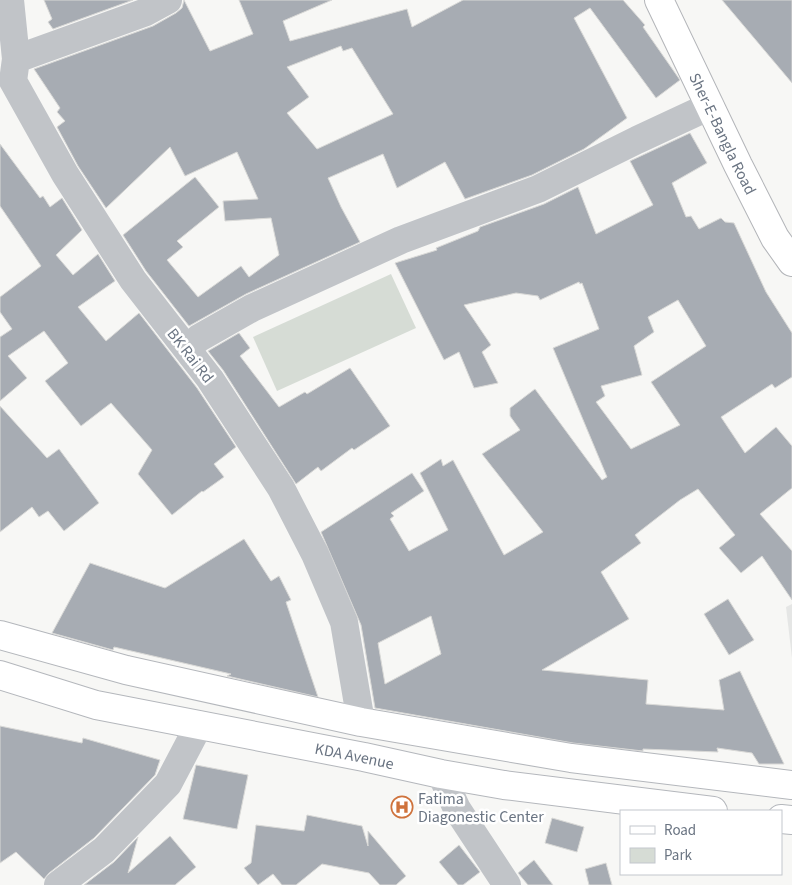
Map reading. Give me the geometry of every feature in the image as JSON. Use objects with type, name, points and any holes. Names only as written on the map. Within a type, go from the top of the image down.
[{"type":"main road","name":"Sher-E-Bangla Road","points":[[660,0],[776,238],[792,262]]},
{"type":"main road","points":[[0,635],[126,670],[361,722],[571,758],[792,785]]},
{"type":"main road","name":"KDA Avenue","points":[[0,675],[96,705],[364,757],[440,774],[705,810]]},
{"type":"street","name":"BK Rai Rd","points":[[10,0],[16,59],[13,81],[65,174],[133,280],[210,379],[281,488],[315,554],[344,622],[361,722]]},
{"type":"street","points":[[16,59],[146,12],[168,0]]},
{"type":"street","points":[[187,349],[199,338],[252,308],[401,240],[538,189],[636,140],[710,106]]},
{"type":"street","points":[[58,885],[104,850],[168,784],[199,725]]},
{"type":"street","points":[[440,774],[457,809],[508,885]]},
{"type":"shaded area","points":[[792,604],[792,658],[786,607]]},
{"type":"green space","points":[[391,274],[416,328],[277,391],[253,337]]},
{"type":"building","points":[[44,0],[133,0],[53,29],[48,22],[52,19]]},
{"type":"building","points":[[184,0],[210,51],[253,34],[239,0],[332,0],[283,21],[290,41],[407,9],[412,27],[463,0],[623,0],[645,25],[643,27],[680,80],[656,98],[590,8],[574,18],[627,118],[584,149],[532,175],[465,199],[445,162],[397,188],[383,154],[328,178],[360,242],[246,294],[189,326],[146,271],[123,235],[195,177],[219,207],[177,241],[183,247],[167,260],[198,297],[241,266],[249,277],[279,255],[271,218],[225,221],[223,201],[258,199],[237,152],[185,176],[170,147],[106,208],[78,166],[57,127],[65,121],[57,112],[60,108],[34,69],[153,26],[182,8]],"holes":[[[341,46],[343,51],[352,48],[393,114],[317,149],[287,113],[309,97],[287,67]]]},
{"type":"building","points":[[722,0],[792,0],[792,83]]},
{"type":"building","points":[[690,133],[707,163],[672,183],[686,217],[691,216],[699,229],[721,218],[725,222],[734,223],[766,292],[792,333],[792,377],[775,388],[772,384],[721,417],[745,453],[776,427],[792,446],[792,488],[760,514],[792,551],[792,600],[762,556],[741,573],[719,548],[735,535],[698,489],[680,500],[635,535],[641,543],[601,572],[629,619],[542,670],[648,680],[646,704],[724,710],[719,680],[740,671],[784,764],[759,764],[752,753],[717,748],[718,752],[643,749],[643,751],[573,743],[375,708],[361,625],[321,532],[412,473],[424,491],[391,513],[394,516],[390,519],[409,551],[448,530],[420,473],[441,459],[443,466],[453,460],[504,555],[543,532],[482,454],[520,430],[510,416],[510,408],[535,389],[602,480],[607,477],[553,348],[599,329],[582,283],[580,284],[579,282],[540,300],[538,296],[516,293],[464,305],[491,345],[482,352],[498,383],[474,388],[459,352],[444,360],[395,263],[437,250],[436,248],[478,231],[480,227],[544,204],[578,187],[596,234],[653,205],[630,161]],"holes":[[[678,300],[706,346],[651,382],[680,425],[631,449],[596,402],[605,396],[601,386],[642,375],[634,346],[654,332],[648,317]],[[431,616],[441,654],[385,684],[378,643]]]},
{"type":"building","points":[[0,144],[40,198],[43,196],[50,207],[62,198],[82,230],[56,255],[73,275],[98,254],[115,281],[78,307],[106,341],[139,313],[197,388],[236,447],[214,464],[224,477],[202,491],[172,515],[138,474],[152,450],[111,403],[81,426],[45,381],[68,363],[44,331],[8,356],[27,378],[0,401],[0,337],[12,329],[0,312],[0,297],[41,266],[0,206]]},
{"type":"building","points":[[239,333],[250,348],[240,356],[279,407],[305,392],[307,394],[350,368],[390,426],[354,450],[352,448],[321,471],[318,467],[296,484],[223,370],[208,351]]},
{"type":"building","points":[[0,406],[47,458],[59,449],[99,503],[64,531],[48,511],[39,517],[32,507],[0,532]]},
{"type":"building","points":[[244,539],[271,581],[279,576],[291,600],[286,602],[318,697],[227,676],[231,674],[114,647],[113,650],[52,633],[90,563],[165,588]]},
{"type":"building","points":[[728,599],[754,640],[729,655],[704,614]]},
{"type":"building","points":[[0,726],[82,743],[83,738],[160,760],[155,775],[94,838],[44,879],[16,852],[0,863]]},
{"type":"building","points":[[196,765],[248,775],[237,829],[183,819]]},
{"type":"building","points":[[307,815],[362,826],[368,846],[368,831],[406,876],[396,885],[380,885],[369,873],[322,864],[296,885],[282,885],[273,874],[258,885],[244,868],[251,863],[256,825],[304,831]]},
{"type":"building","points":[[552,818],[584,827],[577,852],[545,843]]},
{"type":"building","points":[[170,836],[196,867],[175,885],[84,885],[114,862],[138,837],[128,873]]},
{"type":"building","points":[[459,845],[480,872],[463,885],[458,885],[439,862]]},
{"type":"building","points":[[534,860],[553,885],[528,885],[518,873]]},
{"type":"building","points":[[606,863],[612,885],[589,885],[585,869]]},
{"type":"place","name":"Fatima Diagonestic Center","points":[[402,807]]}]
